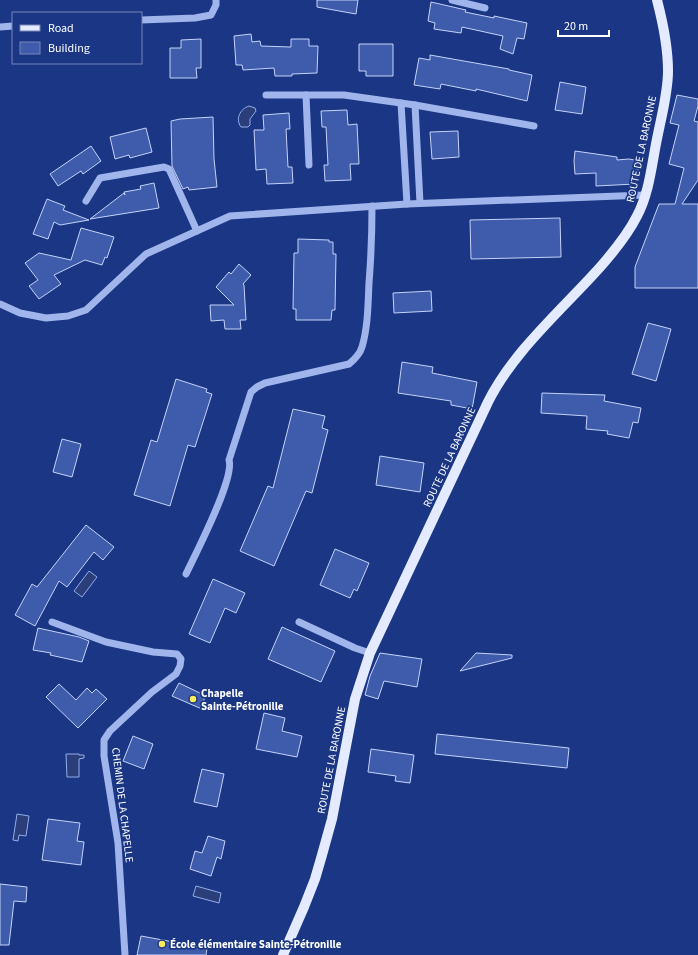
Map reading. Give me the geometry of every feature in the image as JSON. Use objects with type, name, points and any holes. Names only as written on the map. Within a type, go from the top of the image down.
[{"type":"main road","name":"ROUTE DE LA BARONNE","points":[[283,955],[315,879],[322,855],[332,819],[355,699],[370,653],[493,391],[524,349],[590,279],[616,248],[630,230],[638,215],[645,195],[665,100],[668,73],[667,49],[657,0]]},
{"type":"street","points":[[142,20],[195,18],[211,15],[216,5],[216,0]]},
{"type":"street","points":[[452,0],[485,8]]},
{"type":"street","points":[[0,27],[12,26]]},
{"type":"street","points":[[266,95],[344,95],[415,105],[534,126]]},
{"type":"street","points":[[306,95],[309,165]]},
{"type":"street","points":[[401,103],[407,204]]},
{"type":"street","points":[[415,105],[420,203]]},
{"type":"street","points":[[86,202],[100,178],[164,167],[168,169],[197,231]]},
{"type":"street","points":[[0,304],[20,313],[46,318],[68,316],[86,310],[146,254],[230,216],[420,203],[645,195]]},
{"type":"street","points":[[186,574],[216,512],[231,465],[229,460],[251,392],[257,387],[265,384],[349,364],[356,358],[362,349],[368,306],[372,206]]},
{"type":"street","name":"CHEMIN DE LA CHAPELLE","points":[[52,622],[106,642],[153,652],[177,654],[181,659],[180,666],[176,674],[152,692],[110,731],[104,740],[104,756],[118,843],[125,955]]},
{"type":"street","points":[[299,622],[355,648],[370,653]]},
{"type":"water","points":[[249,106],[255,108],[256,111],[250,119],[250,125],[248,127],[241,127],[238,121],[239,115],[243,109]]},
{"type":"water","points":[[89,571],[97,577],[82,597],[74,591]]},
{"type":"water","points":[[66,754],[84,755],[84,758],[79,759],[79,777],[67,777]]},
{"type":"water","points":[[17,814],[29,816],[26,836],[19,835],[18,841],[13,840]]},
{"type":"water","points":[[196,886],[221,893],[219,903],[193,896]]},
{"type":"building","points":[[317,0],[358,0],[356,14],[317,7]]},
{"type":"building","points":[[431,2],[466,10],[465,12],[527,23],[524,39],[517,38],[513,54],[500,49],[503,36],[462,27],[461,33],[434,29],[435,23],[428,21]]},
{"type":"building","points":[[251,34],[252,42],[260,41],[261,46],[291,47],[291,39],[309,39],[309,46],[318,46],[317,73],[292,74],[292,76],[275,76],[274,68],[243,70],[242,65],[236,65],[234,36]]},
{"type":"building","points":[[201,39],[201,68],[196,68],[197,78],[170,78],[170,48],[181,48],[181,40]]},
{"type":"building","points":[[359,44],[393,44],[393,76],[366,76],[366,71],[359,71]]},
{"type":"building","points":[[430,55],[509,69],[532,75],[527,101],[476,89],[476,91],[441,84],[440,89],[414,85],[419,58],[430,60]]},
{"type":"building","points":[[560,82],[586,87],[582,114],[555,110]]},
{"type":"building","points":[[677,95],[698,99],[698,106],[694,121],[698,122],[698,180],[682,204],[698,204],[698,288],[635,288],[635,267],[659,204],[675,204],[684,168],[669,164],[679,125],[670,123]]},
{"type":"building","points":[[347,110],[348,125],[357,124],[359,164],[350,164],[351,180],[325,181],[324,165],[328,165],[326,127],[322,127],[321,111]]},
{"type":"building","points":[[289,113],[290,129],[286,129],[288,167],[292,167],[293,183],[267,184],[266,169],[256,170],[254,130],[264,130],[263,115]]},
{"type":"building","points":[[213,117],[214,159],[217,187],[189,190],[188,187],[183,189],[172,166],[171,121]]},
{"type":"building","points":[[146,128],[152,152],[130,158],[129,155],[115,159],[110,137]]},
{"type":"building","points":[[458,131],[459,157],[432,159],[430,132]]},
{"type":"building","points":[[91,146],[101,161],[83,174],[81,171],[58,186],[50,174]]},
{"type":"building","points":[[575,151],[617,157],[617,160],[629,159],[640,161],[635,184],[596,186],[596,173],[575,174]]},
{"type":"building","points":[[154,183],[159,208],[90,219],[124,193],[125,195],[124,192],[141,189],[140,186]]},
{"type":"building","points":[[47,199],[65,206],[63,210],[89,220],[60,225],[54,222],[48,239],[33,234]]},
{"type":"building","points":[[560,218],[561,257],[471,259],[470,220]]},
{"type":"building","points":[[81,228],[114,237],[107,258],[105,257],[102,265],[85,260],[54,275],[61,284],[39,299],[29,286],[38,280],[25,263],[39,253],[71,260]]},
{"type":"building","points":[[298,239],[329,240],[329,242],[333,242],[333,254],[336,254],[335,310],[332,310],[331,320],[296,320],[296,309],[293,309],[294,253],[298,253]]},
{"type":"building","points":[[239,264],[251,275],[243,284],[246,320],[240,320],[241,329],[225,329],[224,320],[211,321],[210,305],[234,305],[216,287],[229,272],[231,274]]},
{"type":"building","points":[[431,291],[432,311],[394,313],[393,293]]},
{"type":"building","points":[[648,323],[671,329],[656,381],[632,374]]},
{"type":"building","points":[[402,362],[433,367],[432,373],[477,382],[472,409],[451,405],[451,401],[398,393]]},
{"type":"building","points":[[176,379],[207,389],[206,392],[212,394],[195,447],[188,445],[170,506],[134,495],[151,440],[157,442]]},
{"type":"building","points":[[542,393],[605,395],[604,401],[641,408],[638,423],[633,422],[629,438],[607,434],[608,431],[586,429],[587,416],[541,413]]},
{"type":"building","points":[[293,409],[325,416],[322,428],[328,430],[312,493],[306,491],[274,566],[240,551],[268,486],[273,488]]},
{"type":"building","points":[[62,439],[81,444],[72,477],[53,472]]},
{"type":"building","points":[[380,456],[424,463],[420,492],[376,485]]},
{"type":"building","points":[[86,525],[114,547],[103,560],[94,552],[67,587],[59,581],[35,626],[15,615],[32,584],[37,587]]},
{"type":"building","points":[[335,549],[369,563],[357,591],[354,589],[350,598],[320,585]]},
{"type":"building","points":[[213,579],[245,593],[236,613],[225,608],[210,643],[189,634]]},
{"type":"building","points":[[282,627],[335,651],[321,682],[268,659]]},
{"type":"building","points":[[38,628],[79,637],[89,641],[82,662],[50,655],[51,653],[33,650]]},
{"type":"building","points":[[380,653],[422,659],[417,687],[384,681],[378,699],[365,695],[370,676]]},
{"type":"building","points":[[476,653],[512,655],[512,658],[460,671]]},
{"type":"building","name":"Chapelle Sainte-Pétronille","points":[[179,683],[204,695],[204,710],[172,696]]},
{"type":"building","points":[[59,684],[76,700],[87,688],[92,693],[96,689],[107,699],[78,728],[46,697]]},
{"type":"building","points":[[264,713],[285,718],[282,731],[302,736],[297,757],[256,749]]},
{"type":"building","points":[[437,734],[569,748],[567,768],[435,754]]},
{"type":"building","points":[[133,736],[153,744],[144,769],[123,761]]},
{"type":"building","points":[[371,749],[414,755],[410,783],[395,781],[396,776],[368,772]]},
{"type":"building","points":[[202,769],[224,774],[217,807],[194,802]]},
{"type":"building","points":[[48,819],[80,823],[77,841],[84,842],[81,865],[42,860]]},
{"type":"building","points":[[208,836],[225,841],[221,859],[217,857],[211,876],[190,869],[195,851],[202,853]]},
{"type":"building","points":[[0,884],[27,887],[26,902],[14,901],[9,945],[0,945]]},
{"type":"building","name":"École élémentaire Sainte-Pétronille","points":[[141,936],[207,948],[206,955],[137,955]]},
{"type":"place","name":"Chapelle Sainte-Pétronille","points":[[193,699]]},
{"type":"place","name":"École élémentaire Sainte-Pétronille","points":[[162,944]]}]
